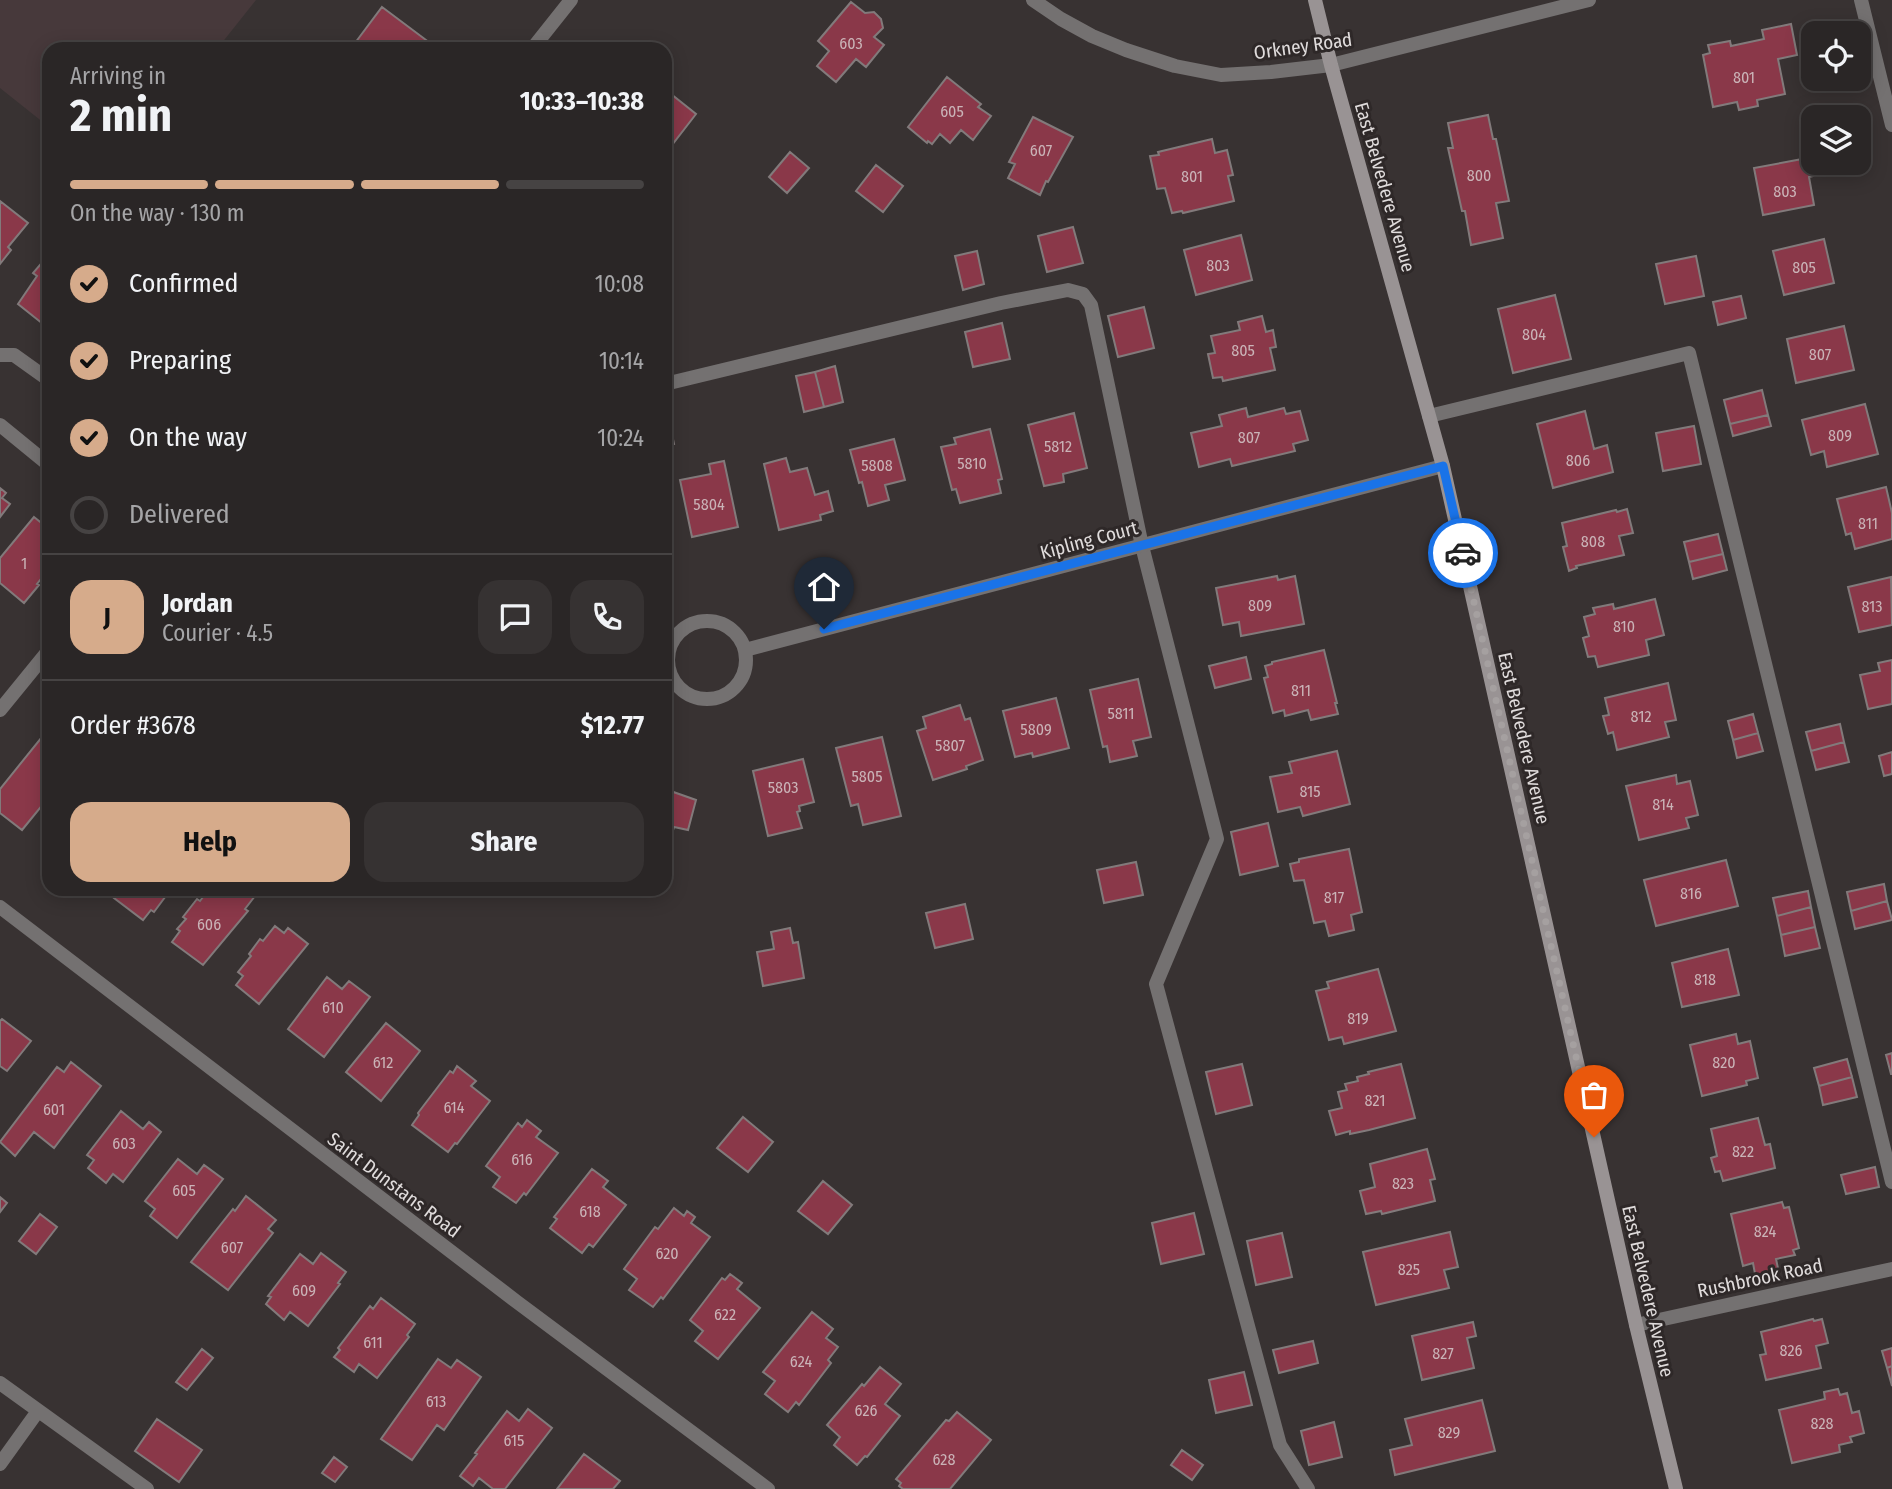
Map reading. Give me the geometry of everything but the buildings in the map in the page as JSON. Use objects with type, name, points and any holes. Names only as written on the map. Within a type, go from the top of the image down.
[{"type":"main road","name":"East Belvedere Avenue","points":[[1315,0],[1443,466],[1636,1325],[1676,1489]]},
{"type":"street","points":[[538,42],[571,0]]},
{"type":"street","name":"Orkney Road","points":[[1033,0],[1092,36],[1126,50],[1175,66],[1221,75],[1331,65],[1589,0]]},
{"type":"street","points":[[1861,0],[1892,125]]},
{"type":"street","points":[[672,382],[1001,303],[1068,290],[1083,294],[1091,305],[1142,546],[1217,839],[1156,984],[1280,1445],[1308,1489]]},
{"type":"street","points":[[1429,416],[1689,352],[1892,1182]]},
{"type":"street","points":[[0,355],[14,355],[42,375]]},
{"type":"street","points":[[0,425],[42,459]]},
{"type":"street","name":"Kipling Court","points":[[745,650],[1443,466]]},
{"type":"street","points":[[672,643],[683,629],[694,623],[719,623],[740,638],[746,663],[736,686],[726,694],[714,698],[688,694],[672,677]]},
{"type":"street","points":[[0,710],[42,659]]},
{"type":"street","name":"Saint Dunstans Road","points":[[0,907],[528,1310],[768,1489]]},
{"type":"street","name":"Rushbrook Road","points":[[1636,1325],[1892,1269]]},
{"type":"street","points":[[0,1383],[147,1489]]},
{"type":"street","points":[[0,1464],[38,1411]]},
{"type":"shaded area","points":[[0,0],[256,0],[223,42],[42,42],[42,121],[0,88]]},
{"type":"way so far","points":[[1463,553],[1594,1137]]},
{"type":"route","points":[[824,629],[1443,466],[1463,553]]}]
